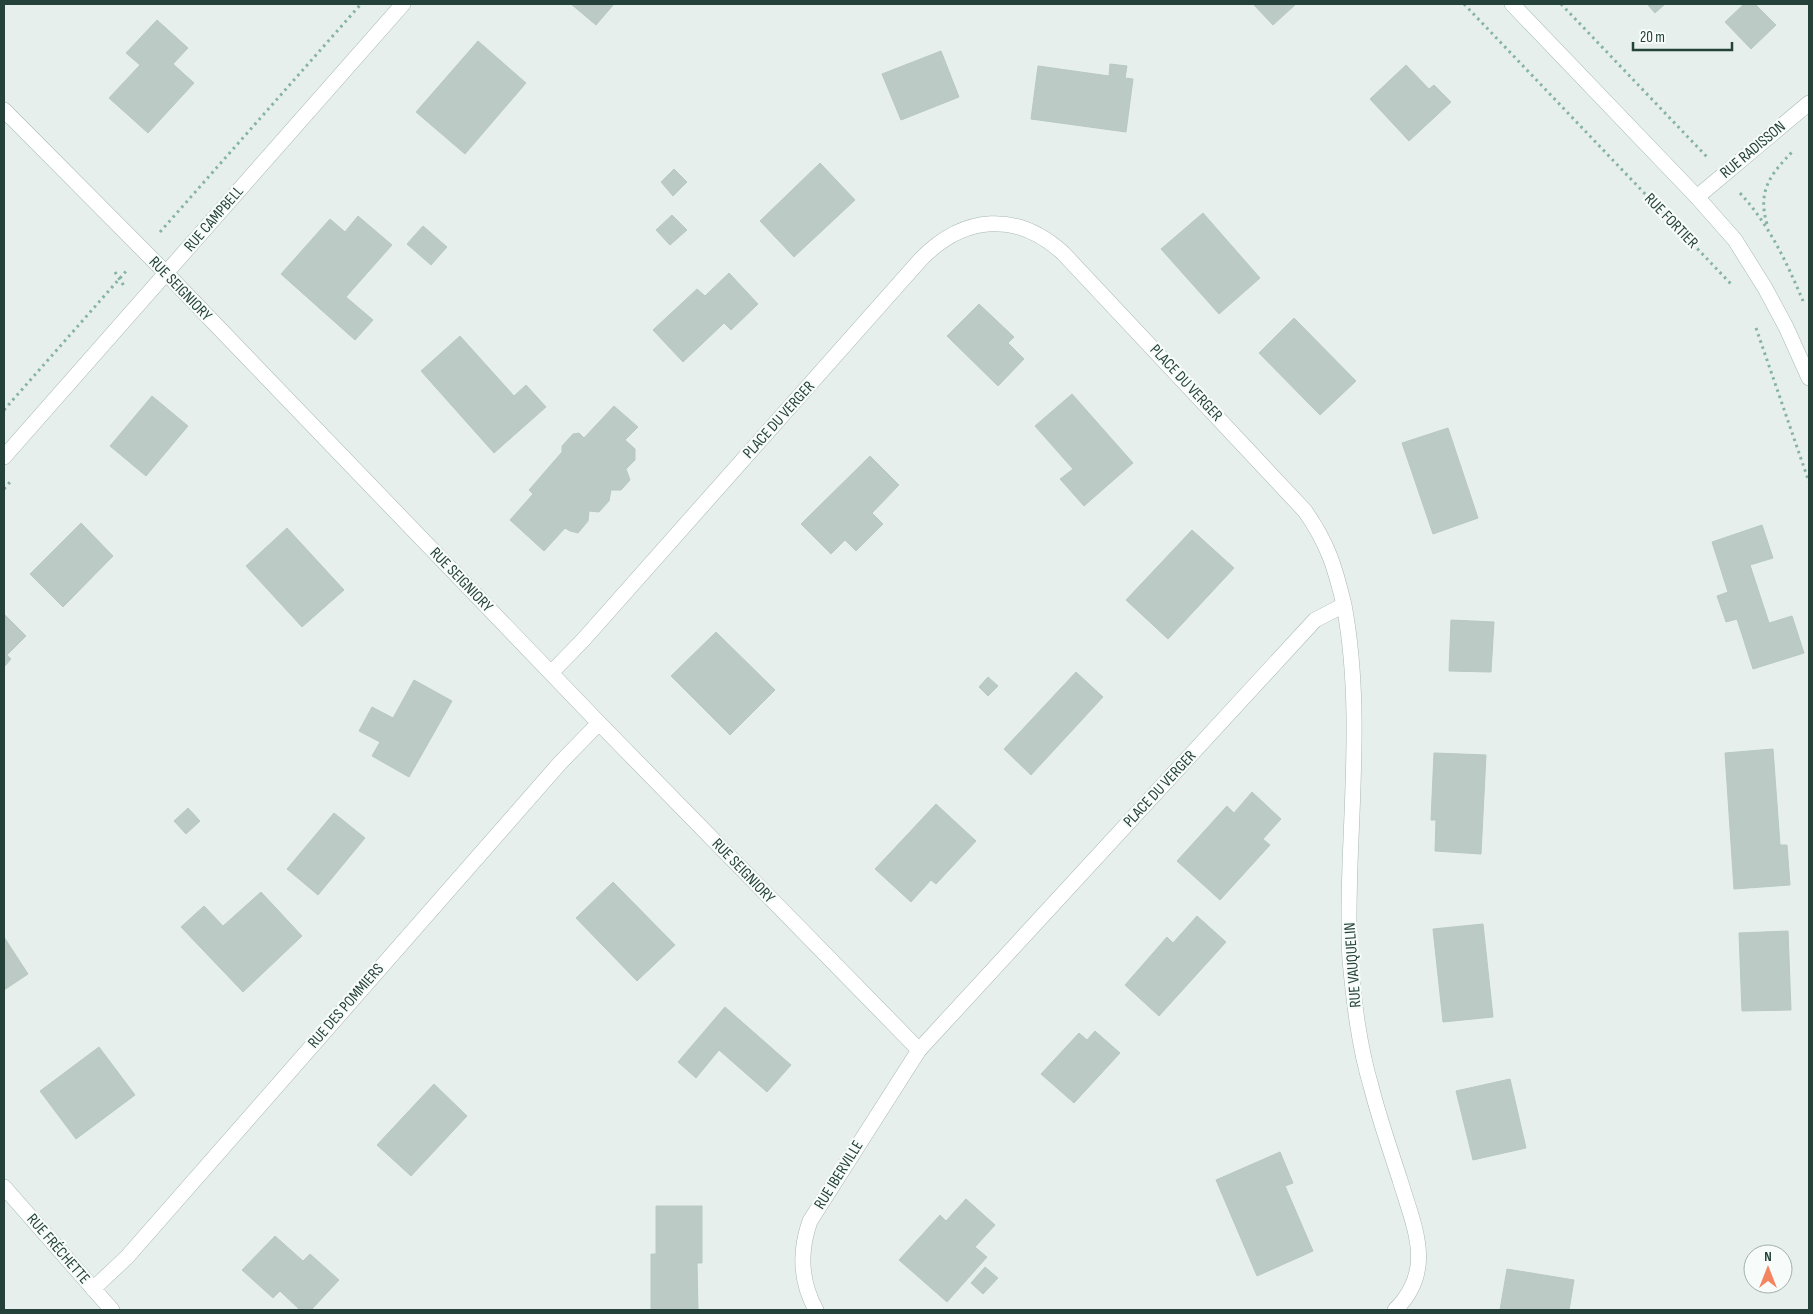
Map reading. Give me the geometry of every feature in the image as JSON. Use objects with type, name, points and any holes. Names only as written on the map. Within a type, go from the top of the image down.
[{"type":"street","name":"RUE CAMPBELL","points":[[4,457],[403,4]]},
{"type":"street","name":"RUE FORTIER","points":[[1512,4],[1697,197],[1735,240],[1756,272],[1786,326],[1809,378]]},
{"type":"street","name":"RUE RADISSON","points":[[1697,197],[1809,103]]},
{"type":"street","name":"RUE SEIGNIORY","points":[[4,110],[166,273],[599,723],[919,1050]]},
{"type":"street","name":"PLACE DU VERGER","points":[[551,673],[584,639],[934,246],[968,227],[987,224],[1007,224],[1020,227],[1054,244],[1306,511],[1328,548],[1338,578],[1344,605],[1316,620],[919,1050]]},
{"type":"street","name":"RUE VAUQUELIN","points":[[1344,605],[1352,658],[1354,730],[1350,958],[1357,1020],[1370,1085],[1419,1249],[1416,1279],[1406,1298],[1395,1310]]},
{"type":"street","name":"RUE DES POMMIERS","points":[[93,1289],[127,1257],[560,763],[599,723]]},
{"type":"street","name":"RUE IBERVILLE","points":[[816,1310],[805,1287],[802,1260],[803,1246],[810,1221],[919,1050]]},
{"type":"street","name":"RUE FRÉCHETTE","points":[[4,1187],[112,1310]]},
{"type":"path","name":"RUE CAMPBELL","points":[[166,225],[361,4]]},
{"type":"path","name":"RUE FORTIER","points":[[1464,4],[1733,286]]},
{"type":"path","points":[[1561,4],[1704,154]]},
{"type":"path","points":[[1768,230],[1763,204],[1767,185],[1777,168],[1798,146]]},
{"type":"path","points":[[1736,188],[1754,208],[1768,230],[1803,303]]},
{"type":"path","points":[[4,410],[115,283]]},
{"type":"path","points":[[1753,322],[1809,482]]},
{"type":"building","points":[[571,4],[614,4],[596,25]]},
{"type":"building","points":[[1253,4],[1296,4],[1273,25]]},
{"type":"building","points":[[1647,4],[1665,4],[1655,13]]},
{"type":"building","points":[[1744,4],[1755,4],[1776,25],[1751,49],[1725,22]]},
{"type":"building","points":[[157,20],[188,48],[173,64],[194,83],[148,133],[109,98],[140,65],[126,53]]},
{"type":"building","points":[[478,41],[526,83],[465,154],[416,112]]},
{"type":"building","points":[[941,51],[959,97],[901,120],[882,74]]},
{"type":"building","points":[[1110,64],[1127,66],[1125,78],[1133,79],[1126,132],[1031,119],[1038,66],[1109,76]]},
{"type":"building","points":[[1406,65],[1429,89],[1434,85],[1451,102],[1409,141],[1370,99]]},
{"type":"building","points":[[820,163],[855,200],[794,257],[760,221]]},
{"type":"building","points":[[674,169],[687,182],[673,196],[661,182]]},
{"type":"building","points":[[1203,213],[1260,278],[1219,314],[1161,249]]},
{"type":"building","points":[[672,215],[687,230],[670,245],[656,230]]},
{"type":"building","points":[[358,216],[392,245],[346,297],[373,320],[355,340],[281,274],[330,219],[345,232]]},
{"type":"building","points":[[423,226],[447,247],[431,265],[407,244]]},
{"type":"building","points":[[729,273],[758,304],[731,330],[724,323],[683,362],[653,330],[697,289],[705,296]]},
{"type":"building","points":[[979,304],[1014,337],[1008,343],[1024,359],[998,386],[947,336]]},
{"type":"building","points":[[1294,318],[1356,381],[1320,415],[1259,353]]},
{"type":"building","points":[[460,336],[514,396],[526,385],[546,407],[494,453],[421,371]]},
{"type":"building","points":[[1072,394],[1133,463],[1084,506],[1060,479],[1073,469],[1035,426]]},
{"type":"building","points":[[152,396],[188,426],[146,476],[110,446]]},
{"type":"building","points":[[614,406],[638,427],[625,440],[635,449],[635,460],[626,469],[630,480],[621,490],[611,490],[609,501],[599,512],[589,511],[588,521],[578,533],[565,528],[544,551],[510,520],[533,494],[529,490],[562,452],[562,446],[573,434],[579,433],[584,438]]},
{"type":"building","points":[[1448,428],[1478,518],[1433,534],[1402,443]]},
{"type":"building","points":[[870,456],[899,485],[872,513],[883,524],[856,551],[845,540],[831,554],[801,524]]},
{"type":"building","points":[[81,523],[113,556],[63,607],[30,574]]},
{"type":"building","points":[[1762,525],[1773,558],[1750,565],[1769,623],[1792,616],[1804,653],[1753,669],[1737,619],[1726,622],[1717,596],[1728,592],[1712,542]]},
{"type":"building","points":[[287,528],[344,590],[302,627],[246,566]]},
{"type":"building","points":[[1192,530],[1234,568],[1168,639],[1126,600]]},
{"type":"building","points":[[4,614],[26,636],[7,655],[11,659],[4,667]]},
{"type":"building","points":[[1451,620],[1494,622],[1491,672],[1449,671]]},
{"type":"building","points":[[716,632],[775,690],[730,735],[671,676]]},
{"type":"building","points":[[1076,672],[1103,697],[1031,775],[1004,749]]},
{"type":"building","points":[[988,677],[998,686],[988,696],[979,687]]},
{"type":"building","points":[[414,680],[452,701],[409,777],[372,756],[380,742],[359,731],[372,707],[393,718]]},
{"type":"building","points":[[1773,749],[1780,845],[1787,845],[1790,885],[1734,889],[1725,753]]},
{"type":"building","points":[[1434,753],[1486,755],[1481,854],[1435,851],[1436,820],[1431,820]]},
{"type":"building","points":[[1252,792],[1281,819],[1263,839],[1270,845],[1220,900],[1177,861],[1227,806],[1234,813]]},
{"type":"building","points":[[936,804],[976,841],[936,884],[931,880],[911,902],[875,869]]},
{"type":"building","points":[[188,808],[200,821],[186,834],[174,821]]},
{"type":"building","points":[[334,813],[365,838],[318,895],[287,869]]},
{"type":"building","points":[[613,882],[675,945],[637,981],[576,918]]},
{"type":"building","points":[[261,892],[302,936],[243,992],[181,927],[204,906],[223,926]]},
{"type":"building","points":[[1197,916],[1226,942],[1159,1016],[1125,985],[1167,937],[1173,943]]},
{"type":"building","points":[[1483,924],[1493,1017],[1443,1022],[1433,929]]},
{"type":"building","points":[[1788,931],[1791,1010],[1742,1011],[1739,933]]},
{"type":"building","points":[[4,937],[28,974],[4,990]]},
{"type":"building","points":[[725,1007],[791,1065],[767,1092],[719,1050],[696,1078],[678,1062]]},
{"type":"building","points":[[1095,1031],[1120,1053],[1074,1103],[1041,1074],[1079,1033],[1087,1040]]},
{"type":"building","points":[[99,1047],[135,1095],[76,1139],[40,1091]]},
{"type":"building","points":[[1510,1079],[1526,1148],[1473,1160],[1456,1091]]},
{"type":"building","points":[[434,1084],[467,1116],[411,1176],[377,1145]]},
{"type":"building","points":[[1280,1152],[1293,1183],[1285,1186],[1313,1251],[1257,1276],[1216,1180]]},
{"type":"building","points":[[966,1199],[995,1225],[975,1247],[987,1257],[947,1302],[899,1260],[940,1215],[946,1221]]},
{"type":"building","points":[[656,1206],[702,1206],[702,1263],[697,1263],[698,1310],[651,1310],[651,1254],[656,1254]]},
{"type":"building","points":[[275,1236],[303,1261],[310,1254],[339,1280],[311,1310],[300,1310],[280,1291],[273,1298],[242,1270]]},
{"type":"building","points":[[985,1267],[998,1278],[983,1294],[971,1283]]},
{"type":"building","points":[[1507,1269],[1574,1280],[1569,1310],[1500,1310]]}]
